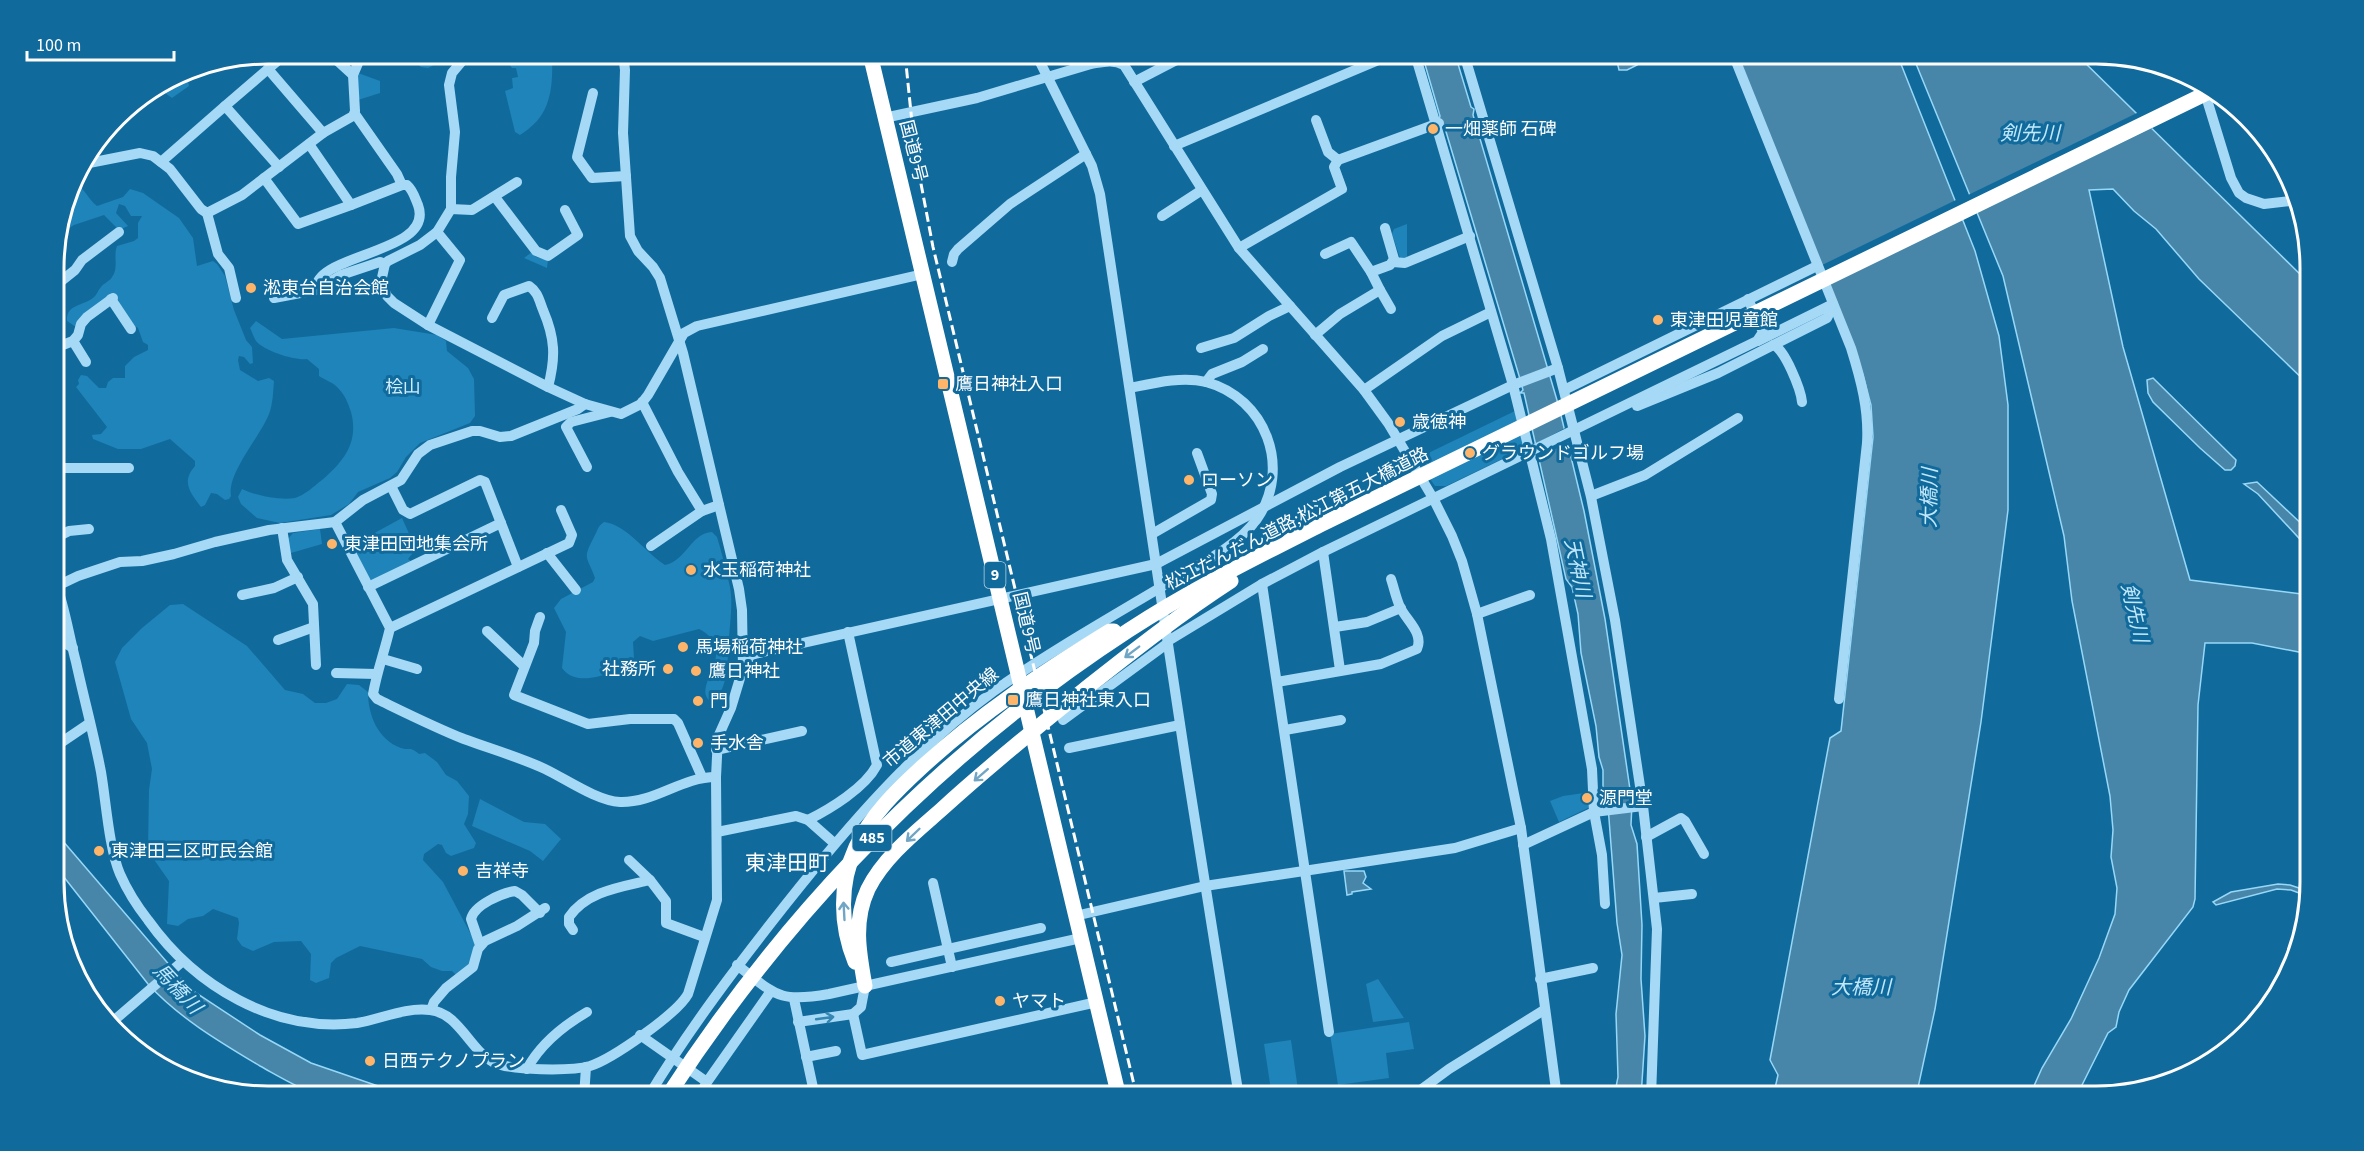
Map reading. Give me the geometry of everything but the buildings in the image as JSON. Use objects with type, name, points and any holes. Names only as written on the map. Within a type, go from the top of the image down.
[{"type":"highway","name":"国道9号","points":[[872,64],[1116,1086]]},
{"type":"highway","name":"松江だんだん道路;松江第五大橋道路","points":[[674,1086],[731,1003],[766,958],[816,898],[879,830],[970,746],[1129,630],[1181,598],[1320,525],[2202,95]]},
{"type":"highway","points":[[865,986],[860,957],[858,927],[860,913],[869,888],[893,855],[956,796],[1066,704],[1217,590],[1320,525]]},
{"type":"highway","points":[[865,986],[851,952],[844,923],[843,892],[849,866],[859,841],[873,819],[908,780],[945,746],[1001,702],[1110,631],[1129,630]]},
{"type":"street","points":[[161,162],[274,64]]},
{"type":"street","points":[[341,64],[353,75]]},
{"type":"street","points":[[358,64],[353,75],[355,114],[397,174],[402,185]]},
{"type":"street","points":[[460,64],[452,73],[448,85],[455,132],[451,209],[437,232],[385,264],[381,282],[387,296],[394,303],[428,325],[585,404],[621,414],[632,410],[642,402],[684,333],[698,326],[923,274]]},
{"type":"street","points":[[624,64],[623,133],[633,243],[660,278],[679,341],[739,589],[743,668]]},
{"type":"street","points":[[1041,64],[1096,175],[1100,194],[1237,1086]]},
{"type":"street","points":[[885,118],[971,99],[1091,64]]},
{"type":"street","points":[[1121,64],[1124,65],[1239,248],[1364,390],[1398,439],[1433,498],[1462,561],[1477,614],[1521,828],[1555,1086]]},
{"type":"street","points":[[1134,82],[1169,64]]},
{"type":"street","points":[[1174,146],[1370,64]]},
{"type":"street","points":[[1418,64],[1491,312],[1515,384],[1532,451],[1562,590],[1592,769],[1605,904]]},
{"type":"street","points":[[1466,64],[1555,369],[1564,390],[1590,496],[1615,620],[1654,898],[1657,951],[1651,1086]]},
{"type":"street","points":[[1738,64],[1830,305],[1861,379],[1868,422],[1839,699]]},
{"type":"street","points":[[268,69],[323,133]]},
{"type":"street","points":[[593,93],[578,157],[592,178],[626,176]]},
{"type":"street","points":[[2206,98],[2231,178],[2239,193],[2264,204],[2288,201]]},
{"type":"street","points":[[225,106],[279,166]]},
{"type":"street","points":[[207,213],[242,195],[323,133],[355,114]]},
{"type":"street","points":[[1316,120],[1328,152],[1338,159]]},
{"type":"street","points":[[1239,248],[1342,189],[1334,167],[1338,159],[1437,124]]},
{"type":"street","points":[[309,144],[351,205]]},
{"type":"street","points":[[95,162],[140,153],[153,156],[176,176],[201,209],[207,213],[218,254],[229,268],[236,298]]},
{"type":"street","points":[[952,262],[958,249],[1010,204],[1086,154]]},
{"type":"street","points":[[264,178],[298,224],[402,185],[411,188],[420,209],[417,227],[389,246],[336,267],[318,280],[316,290]]},
{"type":"street","points":[[451,209],[472,210],[517,182]]},
{"type":"street","points":[[1162,216],[1202,190]]},
{"type":"street","points":[[495,197],[536,251],[548,256],[582,233],[565,210]]},
{"type":"street","points":[[1385,228],[1394,255],[1393,262]]},
{"type":"street","points":[[65,278],[82,260],[119,232]]},
{"type":"street","points":[[428,325],[460,260],[437,232]]},
{"type":"street","points":[[1371,272],[1393,262],[1405,263],[1470,236]]},
{"type":"street","points":[[1325,254],[1351,242],[1391,309]]},
{"type":"street","points":[[274,298],[316,290],[341,274],[380,262],[385,264]]},
{"type":"street","points":[[1564,390],[1817,266]]},
{"type":"street","points":[[492,318],[504,295],[529,286],[536,291],[553,339],[548,387]]},
{"type":"street","points":[[1315,335],[1340,314],[1380,290]]},
{"type":"street","points":[[65,344],[73,341],[78,335],[81,324],[87,317],[112,299],[131,329]]},
{"type":"street","points":[[1748,299],[1763,332],[1755,342]]},
{"type":"street","points":[[1063,720],[1168,642],[1262,584],[1323,552],[1830,305]]},
{"type":"street","points":[[1633,401],[1639,406],[1719,373],[1827,318],[1830,305]]},
{"type":"street","points":[[1201,348],[1234,338],[1259,321],[1290,306]]},
{"type":"street","points":[[1364,390],[1442,336],[1491,312]]},
{"type":"street","points":[[73,341],[86,362]]},
{"type":"street","points":[[1773,345],[1780,349],[1800,392],[1802,402]]},
{"type":"street","points":[[1206,382],[1212,374],[1242,362],[1263,349]]},
{"type":"street","points":[[64,618],[90,723],[119,873],[148,921],[181,963],[230,995],[261,1012],[274,1016],[326,1024],[357,1023],[404,1011],[432,1010],[445,1015],[493,1062],[527,1069],[586,1067],[610,1057],[684,1001],[691,985],[717,900],[716,750],[718,737],[748,659],[757,653],[1156,564],[1261,507],[1398,439],[1515,384],[1555,369]]},
{"type":"street","name":"市道東津田中央線","points":[[655,1086],[737,965],[834,843],[890,782],[951,726],[992,693],[1046,656],[1230,544],[1256,520],[1270,491],[1273,470],[1272,455],[1263,425],[1241,400],[1227,390],[1206,382],[1182,380],[1130,388]]},
{"type":"street","points":[[642,402],[678,472],[702,511]]},
{"type":"street","points":[[64,581],[120,562],[142,561],[214,542],[282,528],[335,522],[363,500],[401,480],[418,454],[430,446],[472,431],[500,437],[511,436],[578,409],[585,404]]},
{"type":"street","points":[[587,467],[566,427],[571,422],[610,412]]},
{"type":"street","points":[[1590,496],[1645,475],[1738,418]]},
{"type":"street","points":[[1152,534],[1211,500],[1212,494],[1197,453]]},
{"type":"street","points":[[65,468],[129,468]]},
{"type":"street","points":[[391,486],[403,510],[410,514],[480,480],[485,482],[518,567]]},
{"type":"street","points":[[651,546],[702,511],[719,505]]},
{"type":"street","points":[[390,628],[572,539],[561,510]]},
{"type":"street","points":[[335,522],[390,628],[383,659],[376,674],[373,694],[377,699],[466,740],[543,768],[602,797],[618,802],[639,801],[658,796],[702,777],[716,777]]},
{"type":"street","points":[[368,587],[501,523]]},
{"type":"street","points":[[282,528],[287,560],[313,604],[316,665]]},
{"type":"street","points":[[65,533],[89,530]]},
{"type":"street","points":[[1323,552],[1340,670]]},
{"type":"street","points":[[547,553],[576,590]]},
{"type":"street","points":[[242,595],[274,588],[298,577]]},
{"type":"street","points":[[1277,682],[1381,664],[1417,649],[1419,640],[1417,633],[1401,608],[1391,579]]},
{"type":"street","points":[[1262,584],[1329,1032]]},
{"type":"street","points":[[1477,614],[1530,595]]},
{"type":"street","points":[[1335,627],[1367,622],[1401,608]]},
{"type":"street","points":[[540,617],[534,643],[514,695],[588,724],[636,718],[676,720],[702,777]]},
{"type":"street","points":[[278,640],[314,627]]},
{"type":"street","points":[[487,631],[524,666]]},
{"type":"street","points":[[807,820],[830,809],[872,775],[877,765],[848,632]]},
{"type":"street","points":[[64,643],[72,648]]},
{"type":"street","points":[[383,659],[417,669]]},
{"type":"street","points":[[336,673],[376,674]]},
{"type":"street","points":[[1285,730],[1341,720]]},
{"type":"street","points":[[64,740],[90,723]]},
{"type":"street","points":[[1069,748],[1180,724]]},
{"type":"street","points":[[716,750],[802,731]]},
{"type":"street","points":[[1523,845],[1596,811],[1642,806]]},
{"type":"street","points":[[717,832],[796,816],[807,820],[834,843]]},
{"type":"street","points":[[1646,837],[1680,818],[1685,821],[1704,854]]},
{"type":"street","points":[[1075,916],[1205,886],[1455,848],[1521,828]]},
{"type":"street","points":[[629,860],[650,880],[666,901],[666,922],[704,937]]},
{"type":"street","points":[[573,930],[568,917],[582,903],[608,890],[650,880]]},
{"type":"street","points":[[933,883],[952,967]]},
{"type":"street","points":[[432,1010],[434,1002],[446,988],[473,967],[480,945],[485,940],[543,911],[515,891],[488,903],[472,914],[471,919],[480,945]]},
{"type":"street","points":[[1654,898],[1692,894]]},
{"type":"street","points":[[891,962],[1041,928]]},
{"type":"street","points":[[737,965],[771,991],[794,999],[829,994],[1080,938]]},
{"type":"street","points":[[983,941],[987,959]]},
{"type":"street","points":[[117,1018],[181,963]]},
{"type":"street","points":[[1540,979],[1593,968]]},
{"type":"street","points":[[798,1022],[853,1014],[861,1007],[865,986]]},
{"type":"street","points":[[705,1086],[771,991]]},
{"type":"street","points":[[794,999],[813,1086]]},
{"type":"street","points":[[853,1014],[862,1055],[1097,1002]]},
{"type":"street","points":[[1426,1086],[1449,1069],[1544,1010]]},
{"type":"street","points":[[527,1069],[538,1052],[562,1026],[587,1011]]},
{"type":"street","points":[[640,1035],[671,1059],[707,1082]]},
{"type":"street","points":[[806,1057],[836,1051]]},
{"type":"street","points":[[585,1086],[586,1067]]},
{"type":"green space","points":[[418,64],[436,64],[428,68]]},
{"type":"green space","points":[[509,64],[552,64],[551,90],[544,110],[539,119],[520,135],[515,132],[505,91],[513,88],[512,78],[518,77],[516,68],[512,68]]},
{"type":"green space","points":[[358,73],[380,81],[380,93],[358,100]]},
{"type":"green space","points":[[188,82],[189,86],[172,98],[165,93]]},
{"type":"green space","points":[[81,188],[97,206],[123,197],[130,189],[143,193],[179,218],[193,238],[197,266],[213,261],[225,276],[234,310],[246,340],[252,347],[253,363],[250,364],[244,357],[239,356],[240,370],[258,381],[269,378],[274,381],[269,414],[239,466],[229,499],[225,500],[211,493],[205,505],[201,507],[191,492],[188,482],[195,461],[170,439],[141,449],[118,449],[93,439],[92,435],[101,434],[107,427],[76,387],[79,384],[78,380],[81,375],[87,376],[99,388],[106,388],[108,382],[113,378],[125,378],[125,366],[134,357],[148,350],[148,345],[143,342],[138,328],[128,321],[117,298],[76,327],[67,321],[67,315],[72,308],[93,298],[111,278],[115,270],[117,246],[138,238],[138,223],[142,216],[131,216],[125,206],[119,204],[116,213],[128,226],[119,230],[104,215],[69,228]]},
{"type":"green space","points":[[1407,224],[1407,259],[1400,258],[1392,234],[1394,229]]},
{"type":"green space","points":[[532,252],[536,257],[548,260],[547,268],[524,258]]},
{"type":"green space","name":"桧山","points":[[256,321],[282,339],[394,328],[437,335],[446,341],[447,351],[468,368],[474,379],[475,416],[470,423],[420,443],[390,478],[358,492],[349,504],[331,515],[280,523],[257,518],[241,504],[238,497],[242,489],[275,498],[289,499],[302,495],[322,480],[343,458],[351,442],[353,423],[344,396],[336,386],[319,376],[319,369],[307,359],[280,354],[256,341],[250,328]]},
{"type":"green space","name":"グラウンドゴルフ場","points":[[1517,410],[1525,448],[1446,486],[1435,486],[1416,459]]},
{"type":"green space","points":[[402,518],[416,549],[408,559],[411,561],[374,581],[369,579],[354,547],[368,537],[405,557],[369,536]]},
{"type":"green space","points":[[604,522],[628,533],[665,565],[678,558],[699,537],[712,532],[717,537],[730,587],[731,606],[724,683],[721,691],[710,701],[706,694],[706,686],[716,657],[716,647],[711,638],[699,629],[653,641],[640,636],[633,642],[634,658],[619,669],[598,677],[577,678],[562,668],[566,632],[554,608],[561,599],[593,582],[595,578],[587,554],[600,525]]},
{"type":"green space","points":[[320,529],[322,544],[291,553],[287,540],[293,533]]},
{"type":"green space","points":[[183,604],[247,646],[285,690],[303,694],[315,703],[326,703],[337,699],[347,684],[359,685],[368,692],[372,718],[380,733],[401,748],[411,749],[419,754],[425,753],[437,762],[446,775],[457,781],[469,796],[468,814],[464,824],[476,843],[474,848],[451,856],[446,853],[442,845],[438,844],[424,854],[423,860],[443,882],[475,942],[473,961],[456,975],[452,971],[442,971],[431,967],[422,959],[360,946],[336,958],[331,963],[329,978],[316,983],[310,980],[311,954],[301,941],[274,942],[253,951],[242,946],[237,939],[238,918],[213,909],[203,916],[188,919],[178,926],[167,924],[169,881],[148,851],[149,790],[152,769],[147,743],[131,719],[115,662],[122,648],[142,628],[170,605]]},
{"type":"green space","points":[[1591,792],[1590,807],[1559,822],[1550,801],[1563,796]]},
{"type":"green space","points":[[480,799],[524,822],[545,824],[561,839],[543,861],[530,851],[472,826]]},
{"type":"green space","points":[[1378,979],[1404,1018],[1373,1022],[1366,984]]},
{"type":"green space","points":[[1409,1022],[1414,1049],[1386,1053],[1389,1078],[1338,1085],[1330,1034]]},
{"type":"green space","points":[[1291,1040],[1297,1086],[1270,1086],[1264,1044]]},
{"type":"water","name":"天神川","points":[[1425,64],[1458,64],[1471,107],[1474,109],[1473,115],[1559,407],[1584,511],[1605,619],[1632,803],[1631,825],[1637,844],[1645,1036],[1642,1086],[1616,1086],[1618,1077],[1616,1014],[1622,955],[1617,923],[1608,806],[1603,793],[1603,770],[1581,653],[1578,614],[1572,587],[1566,579],[1524,393],[1520,393],[1523,390],[1520,379],[1444,125],[1439,120],[1440,116]]},
{"type":"water","points":[[1618,64],[1637,64],[1627,70],[1619,70]]},
{"type":"water","name":"大橋川","points":[[1740,64],[1901,64],[1975,251],[1999,336],[2008,405],[2008,510],[1981,722],[1935,1009],[1918,1086],[1776,1086],[1778,1075],[1770,1060],[1830,738],[1841,731],[1873,437],[1871,405],[1863,375]]},
{"type":"water","name":"剣先川","points":[[1916,64],[2086,64],[2300,274],[2300,376],[2199,279],[2156,229],[2134,211],[2113,189],[2089,190],[2123,347],[2190,580],[2300,594],[2300,652],[2252,643],[2205,643],[2198,705],[2195,899],[2193,907],[2129,990],[2119,1012],[2116,1027],[2108,1033],[2082,1086],[2034,1086],[2071,1019],[2099,958],[2115,914],[2117,888],[2111,857],[2113,830],[2110,796],[2072,601],[2064,536],[2003,276]]},
{"type":"water","points":[[2153,378],[2236,460],[2231,470],[2225,470],[2153,402],[2148,393],[2147,380]]},
{"type":"water","points":[[2257,482],[2300,523],[2300,539],[2258,494],[2244,484]]},
{"type":"water","name":"馬橋川","points":[[64,842],[190,989],[260,1035],[311,1063],[378,1086],[297,1086],[260,1066],[187,1019],[148,984],[64,877]]},
{"type":"water","points":[[1344,871],[1364,871],[1366,877],[1363,883],[1371,889],[1347,895]]},
{"type":"water","points":[[2278,884],[2300,888],[2299,893],[2277,889],[2216,905],[2213,902],[2231,892]]},
{"type":"pier","points":[[2139,112],[2155,127],[1975,213],[1966,196]]},
{"type":"pier","points":[[1958,199],[1965,218],[1827,285],[1820,266]]},
{"type":"pier","points":[[1567,427],[1571,441],[1536,459],[1533,445]]},
{"type":"railway","points":[[906,64],[915,152],[933,247],[1134,1086]]},
{"type":"place","name":"一畑薬師 石碑","points":[[1433,129]]},
{"type":"place","name":"淞東台自治会館","points":[[251,288]]},
{"type":"place","name":"東津田児童館","points":[[1658,320]]},
{"type":"place","name":"鷹日神社入口","points":[[943,384]]},
{"type":"place","name":"歳徳神","points":[[1400,422]]},
{"type":"place","name":"グラウンドゴルフ場","points":[[1470,453]]},
{"type":"place","name":"ローソン","points":[[1189,480]]},
{"type":"place","name":"東津田団地集会所","points":[[332,544]]},
{"type":"place","name":"水玉稲荷神社","points":[[691,570]]},
{"type":"place","name":"馬場稲荷神社","points":[[683,647]]},
{"type":"place","name":"社務所","points":[[668,669]]},
{"type":"place","name":"鷹日神社","points":[[696,671]]},
{"type":"place","name":"鷹日神社東入口","points":[[1013,700]]},
{"type":"place","name":"門","points":[[698,701]]},
{"type":"place","name":"手水舎","points":[[698,743]]},
{"type":"place","name":"源門堂","points":[[1587,798]]},
{"type":"place","name":"東津田三区町民会館","points":[[99,851]]},
{"type":"place","name":"吉祥寺","points":[[463,871]]},
{"type":"place","name":"ヤマト","points":[[1000,1001]]},
{"type":"place","name":"日西テクノプラン","points":[[370,1061]]},
{"type":"district","name":"東津田町","points":[[787,863]]}]
